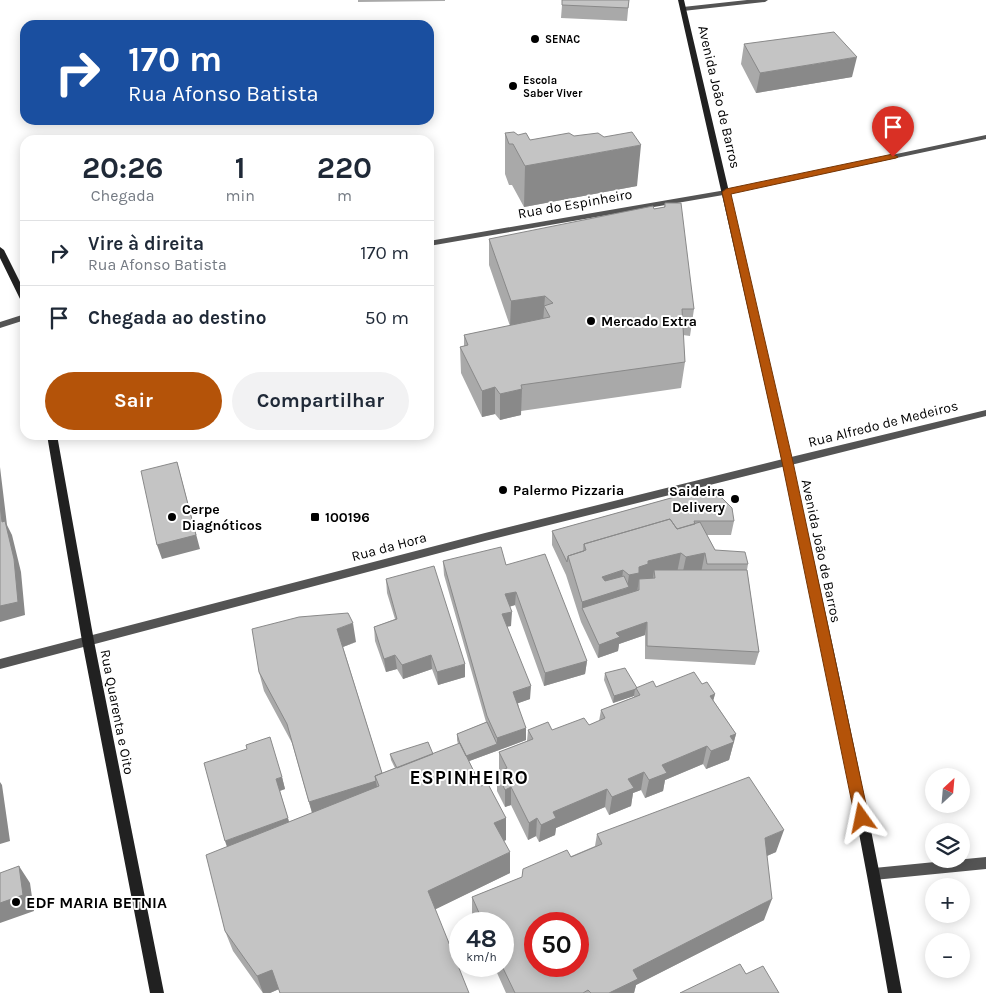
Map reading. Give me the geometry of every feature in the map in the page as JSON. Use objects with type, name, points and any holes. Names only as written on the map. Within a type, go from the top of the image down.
[{"type":"main road","name":"Avenida João de Barros","points":[[680,0],[788,462],[874,874],[895,993]]},
{"type":"main road","points":[[0,250],[20,292]]},
{"type":"main road","name":"Rua Quarenta e Oito","points":[[53,440],[88,640],[156,993]]},
{"type":"street","points":[[683,9],[764,0]]},
{"type":"street","name":"Rua do Espinheiro","points":[[434,243],[726,192],[986,137]]},
{"type":"street","points":[[0,325],[20,319]]},
{"type":"street","name":"Rua Alfredo de Medeiros","points":[[788,462],[986,413]]},
{"type":"street","name":"Rua da Hora","points":[[0,664],[486,537],[788,462]]},
{"type":"street","points":[[874,874],[986,863]]},
{"type":"building","points":[[562,0],[629,0],[628,8],[562,5]]},
{"type":"building","points":[[834,32],[857,57],[760,73],[744,44]]},
{"type":"building","points":[[514,132],[518,135],[526,133],[530,140],[569,133],[574,136],[598,133],[604,137],[632,132],[641,145],[525,166],[513,144],[509,144],[505,133]]},
{"type":"building","points":[[665,203],[681,203],[694,309],[682,309],[685,362],[521,385],[522,389],[500,394],[495,387],[482,391],[460,347],[468,345],[464,335],[550,317],[544,306],[553,303],[545,296],[511,301],[489,239],[653,206],[654,209],[665,207]]},
{"type":"building","name":"Cerpe Diagnóticos","points":[[177,462],[196,535],[157,545],[141,471]]},
{"type":"building","points":[[703,492],[722,498],[732,508],[734,521],[694,521],[695,524],[677,529],[670,519],[584,544],[584,551],[568,556],[567,562],[552,531],[689,493]]},
{"type":"building","points":[[0,505],[2,522],[5,521],[14,559],[18,602],[0,606]]},
{"type":"building","points":[[670,519],[677,529],[700,522],[715,550],[745,552],[748,564],[707,564],[705,553],[686,557],[681,553],[648,561],[648,564],[639,567],[639,573],[629,575],[623,570],[602,577],[605,581],[624,576],[629,587],[582,602],[568,556],[586,550],[584,544]]},
{"type":"building","points":[[501,547],[506,565],[545,554],[587,661],[545,673],[516,592],[505,594],[512,612],[502,614],[531,686],[513,692],[526,728],[497,738],[487,716],[443,561]]},
{"type":"building","points":[[434,566],[465,664],[437,672],[431,655],[402,665],[395,655],[384,659],[374,627],[397,619],[386,579]]},
{"type":"building","points":[[654,570],[747,570],[759,652],[647,646],[647,622],[616,633],[620,637],[599,645],[582,608],[639,590],[639,579],[655,578]]},
{"type":"building","points":[[348,613],[353,623],[337,629],[382,773],[375,776],[376,781],[309,802],[287,724],[259,672],[252,629],[299,617]]},
{"type":"building","points":[[625,668],[637,688],[614,696],[605,673]]},
{"type":"building","points":[[694,672],[702,684],[707,682],[715,694],[710,696],[736,734],[730,736],[734,742],[711,751],[707,746],[662,765],[667,773],[649,780],[644,772],[628,779],[634,788],[612,797],[607,789],[553,812],[556,818],[541,825],[537,818],[529,823],[511,787],[505,790],[497,773],[507,768],[499,752],[533,739],[528,730],[548,722],[552,730],[584,718],[589,725],[605,718],[601,710],[640,695],[636,688],[653,681],[656,687]]},
{"type":"building","points":[[487,722],[497,744],[466,756],[457,734]]},
{"type":"building","points":[[270,737],[282,777],[276,779],[288,818],[225,841],[204,763],[247,749],[246,745]]},
{"type":"building","points":[[428,742],[433,754],[397,768],[390,754]]},
{"type":"building","points":[[460,743],[481,786],[488,784],[506,818],[494,823],[510,852],[428,891],[449,943],[449,977],[463,977],[469,993],[280,993],[272,970],[257,976],[225,931],[206,855],[379,786],[375,776]]},
{"type":"building","points":[[749,777],[784,830],[765,838],[772,899],[633,970],[638,979],[609,993],[591,993],[588,990],[583,993],[515,993],[507,977],[514,977],[514,912],[479,912],[472,897],[522,877],[523,869],[567,850],[571,857],[602,844],[597,834]]},
{"type":"building","points":[[19,866],[23,895],[0,903],[0,873]]},
{"type":"building","points":[[740,964],[746,974],[763,966],[779,993],[680,993]]},
{"type":"place","name":"SENAC","points":[[535,39]]},
{"type":"place","name":"Escola Saber Viver","points":[[513,86]]},
{"type":"place","name":"Mercado Extra","points":[[591,321]]},
{"type":"place","name":"Palermo Pizzaria","points":[[503,490]]},
{"type":"place","name":"Saideira Delivery","points":[[735,499]]},
{"type":"place","name":"Cerpe Diagnóticos","points":[[172,517]]},
{"type":"place","name":"100196","points":[[315,517]]},
{"type":"place","name":"EDF MARIA BETNIA","points":[[16,902]]},
{"type":"district","name":"ESPINHEIRO","points":[[469,778]]},
{"type":"route","points":[[862,818],[788,462],[726,192],[893,157]]}]
